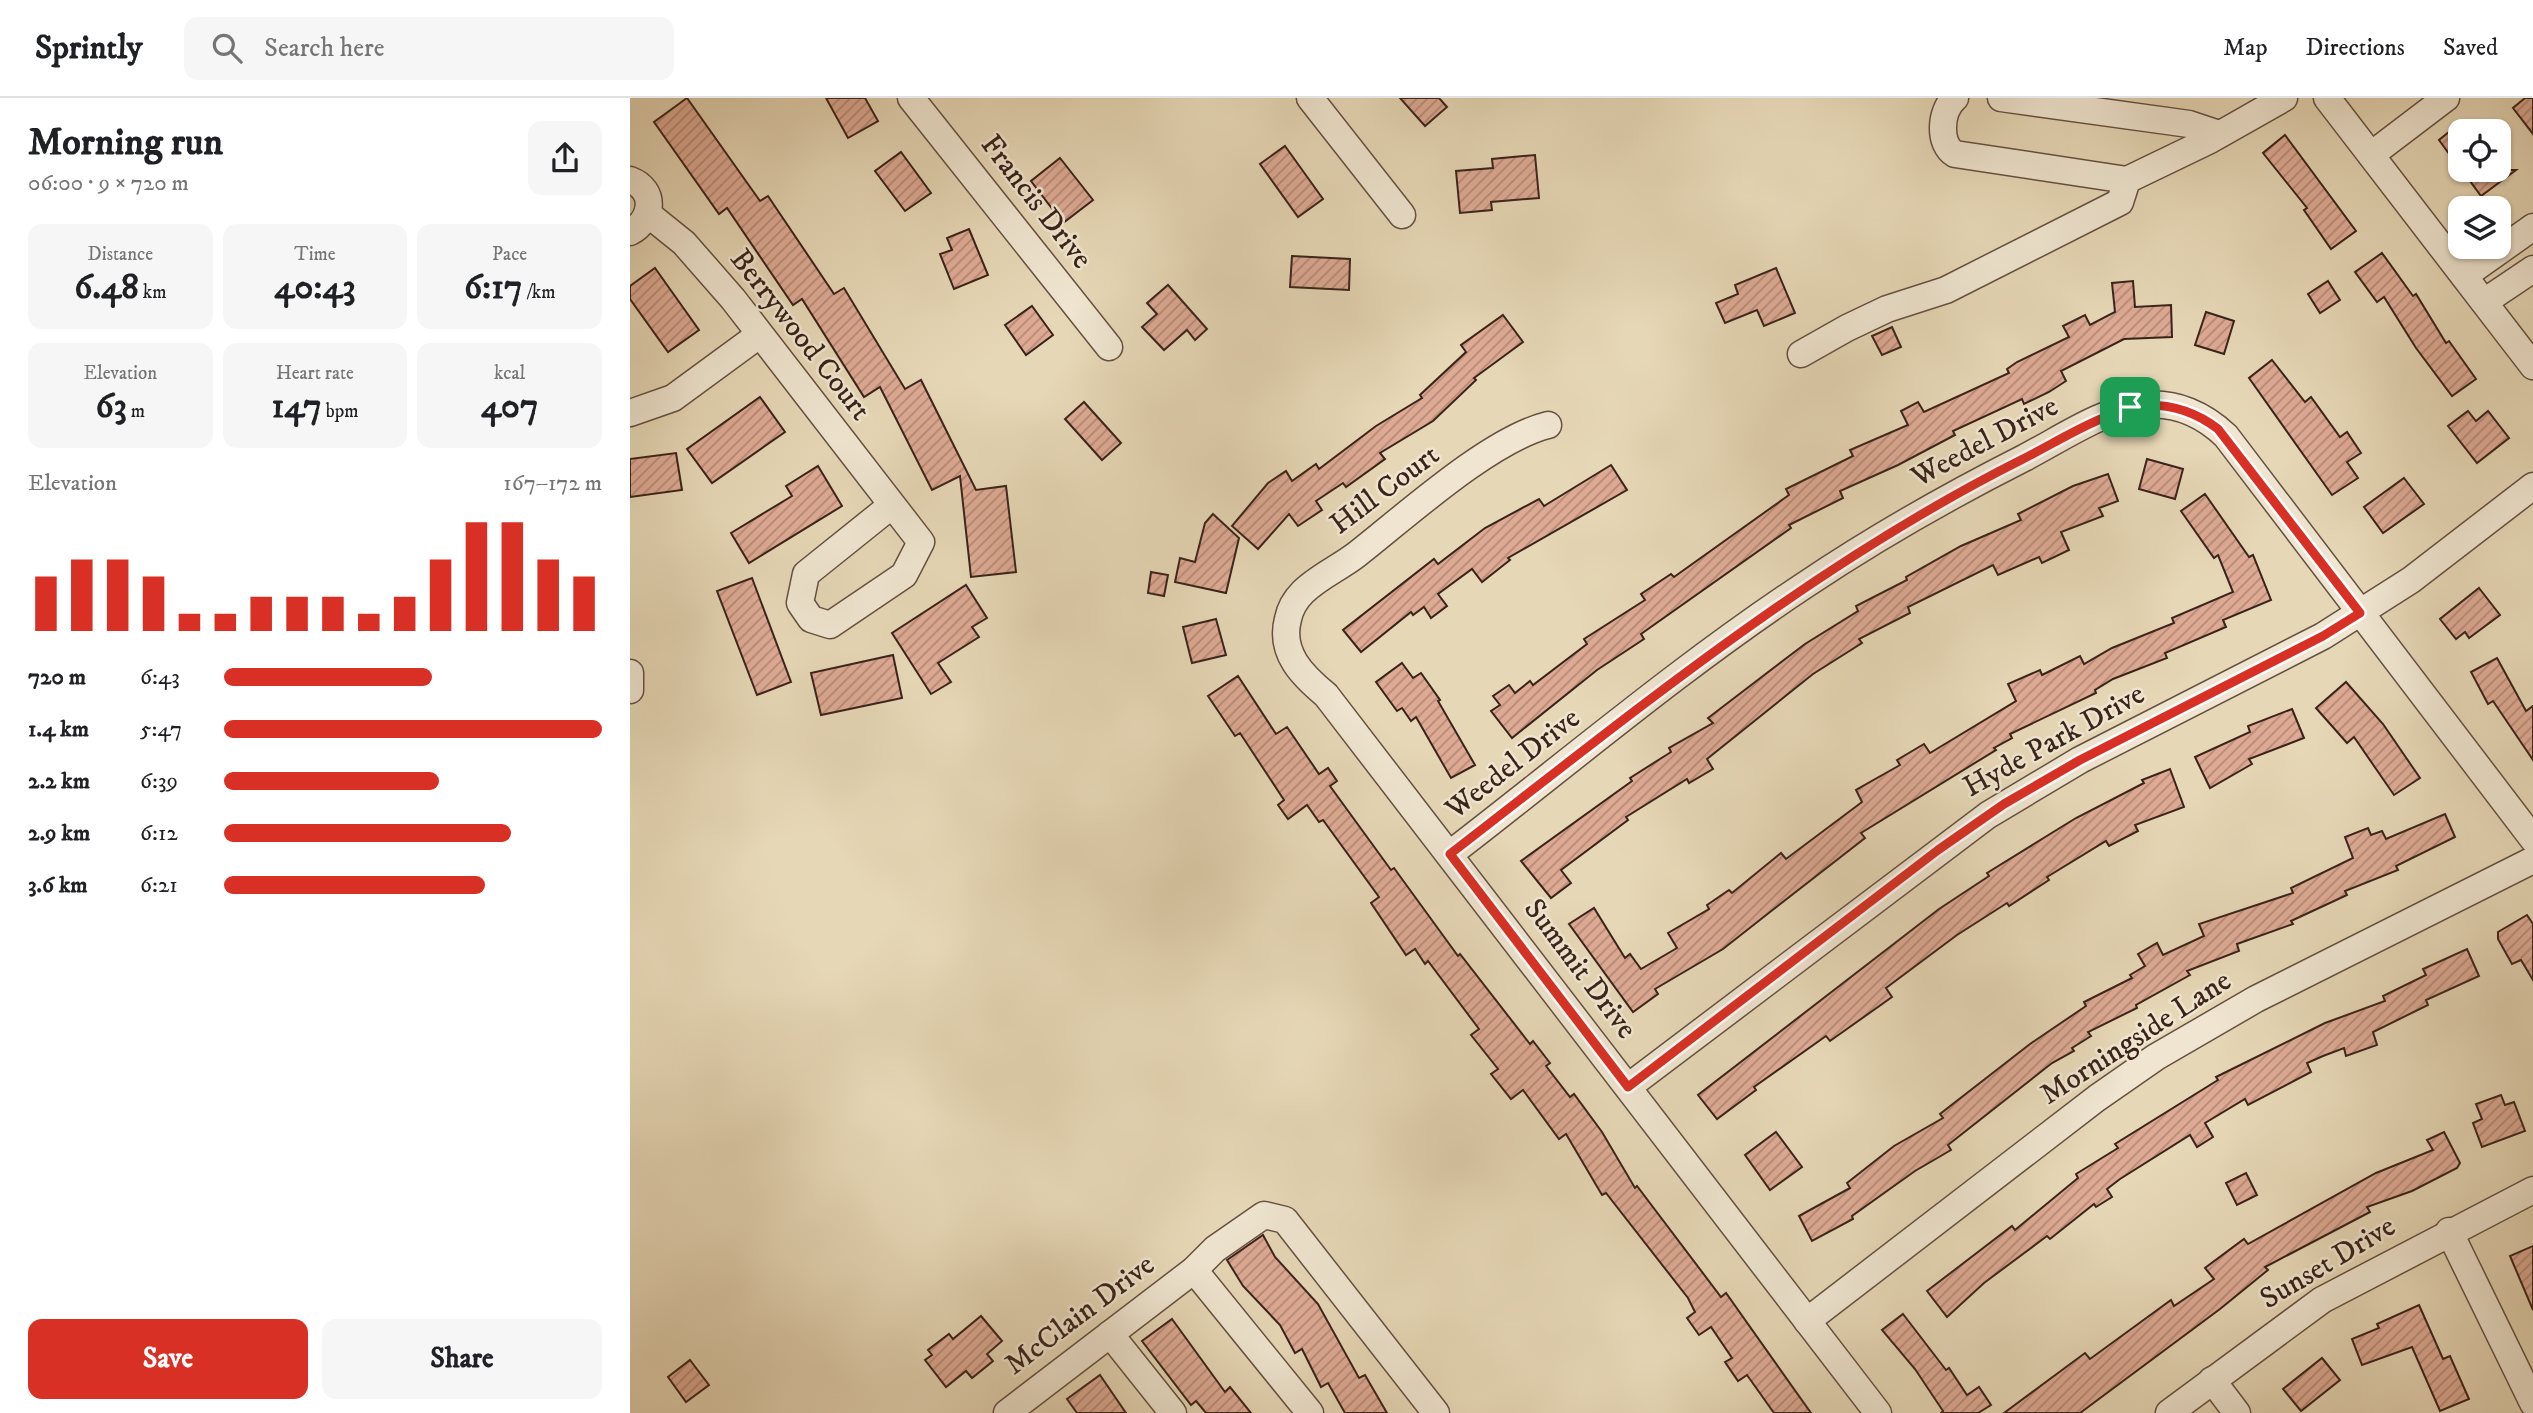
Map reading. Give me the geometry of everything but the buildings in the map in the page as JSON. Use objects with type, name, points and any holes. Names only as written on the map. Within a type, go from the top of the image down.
[{"type":"street","name":"Francis Drive","points":[[911,98],[1108,347]]},
{"type":"street","points":[[1310,98],[1402,215]]},
{"type":"street","points":[[1955,98],[1949,103],[1942,138],[1946,149],[1955,154],[2127,180],[2219,134],[2242,107],[2284,98]]},
{"type":"street","points":[[2001,98],[2189,124],[2219,134]]},
{"type":"street","points":[[2327,98],[2533,366]]},
{"type":"street","points":[[2371,155],[2446,98]]},
{"type":"street","name":"Berrywood Court","points":[[630,180],[643,188],[648,196],[639,223],[684,243],[733,299],[921,542],[904,575],[830,625],[810,619],[800,603],[806,574],[892,505]]},
{"type":"street","points":[[1801,354],[1887,309],[1945,290],[2120,202],[2127,180]]},
{"type":"street","points":[[2464,276],[2533,227]]},
{"type":"street","points":[[2484,302],[2533,269]]},
{"type":"street","points":[[630,413],[673,398],[759,335]]},
{"type":"street","name":"Weedel Drive","points":[[1450,854],[1730,638],[1804,586],[1978,481],[2130,407],[2147,405],[2178,407],[2206,419],[2218,429],[2533,839]]},
{"type":"street","name":"Hill Court","points":[[1286,632],[1294,605],[1313,583],[1352,559],[1497,447],[1531,429],[1548,425]]},
{"type":"street","name":"Hyde Park Drive","points":[[1628,1087],[1938,850],[2004,804],[2072,765],[2323,636],[2412,580],[2533,486]]},
{"type":"street","name":"Summit Drive","points":[[1286,632],[1288,648],[1296,665],[1326,695],[1450,854],[1878,1413]]},
{"type":"street","points":[[630,673],[630,690]]},
{"type":"street","name":"Morningside Lane","points":[[1807,1321],[2088,1105],[2156,1057],[2256,999],[2533,860]]},
{"type":"street","name":"Sunset Drive","points":[[2169,1413],[2322,1300],[2449,1231],[2533,1190]]},
{"type":"street","name":"McClain Drive","points":[[1022,1408],[1110,1334],[1194,1270],[1215,1249],[1264,1215],[1285,1220],[1436,1413]]},
{"type":"street","points":[[2449,1231],[2533,1403]]},
{"type":"street","points":[[1194,1270],[1310,1413]]},
{"type":"street","points":[[1110,1334],[1172,1413]]},
{"type":"street","points":[[2212,1380],[2237,1413]]},
{"type":"route","points":[[2130,407],[2178,407],[2206,419],[2226,436],[2360,613],[2323,636],[2080,760],[2004,804],[1938,850],[1628,1087],[1450,854],[1741,630],[1804,586],[1978,481],[2130,407]]}]
